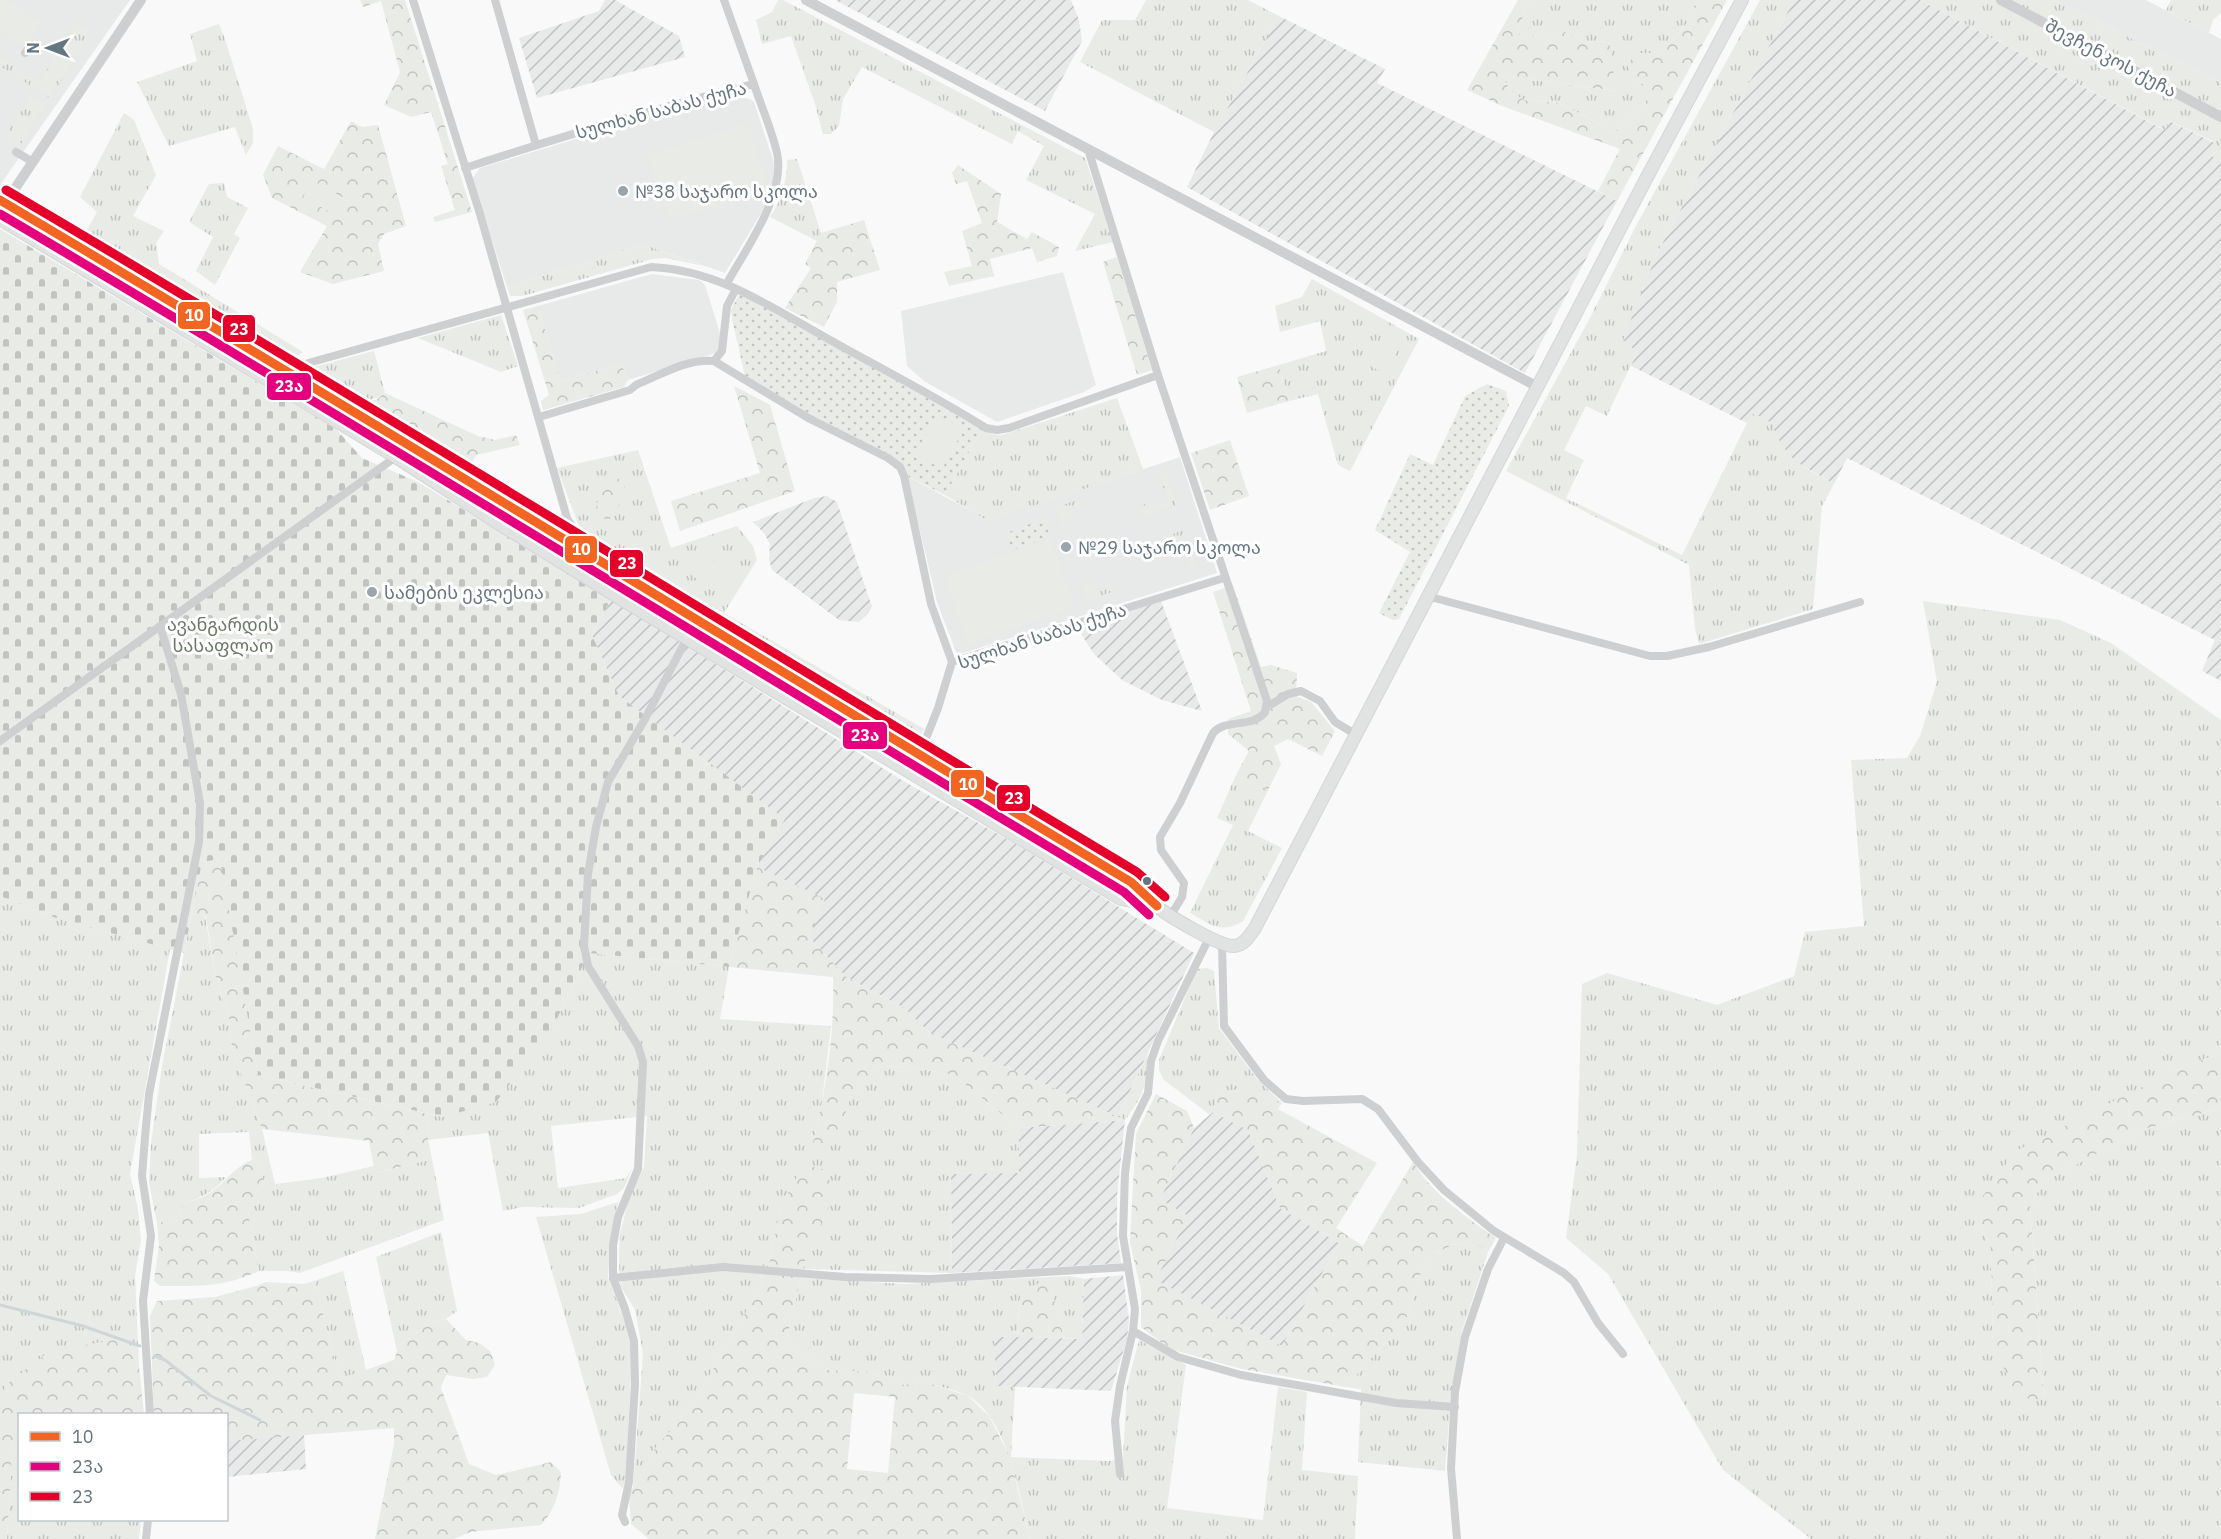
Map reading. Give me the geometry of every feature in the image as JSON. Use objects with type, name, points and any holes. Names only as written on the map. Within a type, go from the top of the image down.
[{"type":"main road","points":[[2,205],[287,369],[576,547],[1131,882],[1157,906],[1209,938],[1221,944],[1235,946],[1245,942],[1255,928],[1427,596],[1742,0]]},
{"type":"main road","points":[[0,219],[396,457],[501,525],[687,638],[1121,899],[1157,906]]},
{"type":"street","points":[[2,205],[141,0]]},
{"type":"street","points":[[413,0],[508,307],[567,518],[580,540],[565,563]]},
{"type":"street","points":[[498,0],[536,145]]},
{"type":"street","points":[[724,0],[754,84]]},
{"type":"street","points":[[806,0],[1538,387]]},
{"type":"street","name":"შევჩენკოს ქუჩა","points":[[2001,0],[2221,117]]},
{"type":"street","name":"სულხან საბას ქუჩა","points":[[465,168],[699,97],[754,84],[778,154],[779,180],[771,203],[727,283]]},
{"type":"street","points":[[1088,149],[1158,375],[1267,701],[1265,712],[1256,721],[1218,727],[1213,733],[1180,803],[1160,837],[1161,850],[1184,883],[1182,897],[1171,915]]},
{"type":"street","points":[[16,152],[33,162]]},
{"type":"street","points":[[276,385],[287,369],[651,267],[687,271],[727,283],[986,428],[996,430],[1009,428],[1158,375]]},
{"type":"street","points":[[714,361],[722,351],[727,306],[736,289]]},
{"type":"street","points":[[539,417],[630,390],[636,385],[690,363],[704,360],[714,361],[810,419],[888,458],[900,468],[932,604],[952,662]]},
{"type":"street","points":[[0,741],[411,446]]},
{"type":"street","name":"სულხან საბას ქუჩა","points":[[912,774],[938,708],[952,662],[1224,578]]},
{"type":"street","points":[[1427,596],[1650,656],[1667,656],[1709,647],[1860,602]]},
{"type":"street","points":[[150,1413],[143,1301],[151,1236],[142,1176],[145,1137],[149,1094],[199,842],[200,803],[181,694],[160,626]]},
{"type":"street","points":[[625,1522],[622,1515],[628,1482],[635,1384],[634,1341],[613,1278],[613,1245],[618,1217],[638,1169],[643,1062],[638,1046],[588,966],[584,946],[588,874],[596,827],[608,782],[645,719],[687,638]]},
{"type":"street","points":[[1267,707],[1288,694],[1301,691],[1320,701],[1335,722],[1355,734]]},
{"type":"street","points":[[1120,1473],[1116,1454],[1115,1421],[1120,1386],[1133,1331],[1135,1309],[1123,1236],[1125,1173],[1131,1128],[1148,1093],[1152,1061],[1158,1041],[1209,938]]},
{"type":"street","points":[[1221,944],[1224,1026],[1264,1080],[1286,1099],[1303,1101],[1362,1099],[1378,1109],[1418,1162],[1444,1190],[1504,1238],[1564,1273],[1574,1282],[1598,1323],[1623,1354]]},
{"type":"street","points":[[1457,1539],[1451,1468],[1455,1407],[1465,1337],[1488,1269],[1504,1238]]},
{"type":"street","points":[[613,1278],[723,1267],[845,1277],[931,1279],[1128,1267]]},
{"type":"street","points":[[1133,1331],[1178,1357],[1241,1375],[1396,1403],[1455,1407]]},
{"type":"street","points":[[146,1539],[148,1521]]},
{"type":"shaded area","points":[[0,0],[130,0],[0,185]]},
{"type":"shaded area","points":[[605,0],[615,0],[679,36],[685,57],[537,98],[519,38],[599,11]]},
{"type":"shaded area","points":[[835,0],[1071,0],[1079,20],[1082,41],[1045,111]]},
{"type":"shaded area","points":[[1794,0],[1920,0],[2164,130],[2169,121],[2215,143],[2210,155],[2221,161],[2221,681],[2202,671],[2215,640],[1847,458],[1834,484],[1791,459],[1778,441],[1771,423],[1753,413],[1747,423],[1631,366],[1637,352],[1622,340],[1657,253]]},
{"type":"shaded area","points":[[2053,0],[2146,0],[2221,39],[2221,83]]},
{"type":"shaded area","points":[[1279,16],[1385,69],[1377,83],[1617,201],[1525,373],[1187,187],[1214,132]]},
{"type":"shaded area","name":"№38 საჯარო სკოლა","points":[[727,95],[750,99],[754,102],[774,163],[774,181],[769,200],[725,273],[642,244],[507,287],[472,179],[480,168]]},
{"type":"shaded area","points":[[1063,272],[1096,385],[1084,392],[997,422],[924,381],[907,366],[901,311]]},
{"type":"shaded area","points":[[652,274],[699,280],[705,285],[723,343],[719,352],[628,380],[621,364],[560,381],[538,306]]},
{"type":"shaded area","name":"№29 საჯარო სკოლა","points":[[1180,457],[1217,573],[957,655],[937,602],[907,476],[988,520]]},
{"type":"shaded area","points":[[827,496],[837,502],[872,607],[859,622],[839,620],[772,570],[769,559],[770,544],[764,533],[753,522],[814,498]]},
{"type":"shaded area","points":[[611,599],[905,782],[1014,843],[1194,953],[1118,1117],[930,1033],[904,1008],[846,977],[809,937],[824,899],[757,867],[784,819],[619,696],[592,635]]},
{"type":"shaded area","points":[[1161,601],[1202,711],[1162,700],[1122,680],[1094,654],[1078,629]]},
{"type":"shaded area","points":[[1213,1112],[1248,1130],[1280,1208],[1339,1243],[1282,1346],[1155,1280],[1187,1216],[1160,1199],[1194,1128]]},
{"type":"shaded area","points":[[1125,1120],[1117,1196],[1117,1234],[1121,1263],[952,1273],[951,1174],[1019,1172],[1019,1128]]},
{"type":"shaded area","points":[[1123,1275],[1129,1320],[1127,1339],[1111,1391],[996,1386],[994,1336],[1082,1339],[1084,1279]]},
{"type":"shaded area","points":[[304,1434],[306,1469],[228,1477],[228,1441]]},
{"type":"green space","points":[[0,0],[6,0],[41,22],[26,47],[0,32]]},
{"type":"green space","points":[[360,0],[405,0],[472,212],[435,222],[433,217],[455,210],[441,166],[448,164],[431,112],[411,117],[384,105],[400,72],[381,1],[363,7]]},
{"type":"green space","points":[[778,0],[783,0],[1085,158],[1113,242],[1075,251],[1095,214],[1026,180],[1044,146],[1018,131],[1012,144],[862,67],[843,99],[839,126],[831,134],[823,134],[791,36],[762,44],[756,20],[772,12]]},
{"type":"green space","points":[[1146,0],[1248,0],[1279,16],[1214,132],[1080,62],[1102,20],[1135,20]]},
{"type":"green space","points":[[1518,0],[1532,0],[1525,10],[1517,35],[1549,36],[1565,32],[1584,42],[1609,41],[1616,91],[1503,76],[1511,93],[1524,100],[1559,103],[1594,121],[1611,133],[1634,116],[1651,91],[1636,79],[1626,64],[1639,53],[1662,53],[1687,23],[1700,0],[1727,0],[1617,201],[1598,191],[1620,149],[1502,106],[1467,90]]},
{"type":"green space","points":[[1532,0],[1700,0],[1687,23],[1662,53],[1639,53],[1636,79],[1651,91],[1635,115],[1611,133],[1594,121],[1559,103],[1524,100],[1511,93],[1503,76],[1615,91],[1608,41],[1584,42],[1565,32],[1549,36],[1517,35],[1525,10]]},
{"type":"green space","points":[[1760,0],[1794,0],[1657,253],[1623,340],[1637,352],[1607,416],[1586,406],[1564,450],[1584,460],[1566,498],[1682,555],[1752,413],[1772,423],[1783,446],[1795,461],[1834,484],[1822,506],[1813,609],[1699,644],[1695,629],[1689,565],[1506,471],[1590,318],[1636,226]]},
{"type":"green space","points":[[1920,0],[2053,0],[2221,83],[2221,161],[2209,155],[2215,142],[2170,121],[2165,130]]},
{"type":"green space","points":[[2171,0],[2221,0],[2221,13],[2213,20],[2209,33],[2166,10]]},
{"type":"green space","points":[[76,24],[91,33],[50,98],[0,66],[0,57],[39,82]]},
{"type":"green space","points":[[219,24],[253,129],[253,143],[246,155],[235,127],[169,146],[137,82],[197,61],[190,34]]},
{"type":"green space","points":[[31,96],[45,106],[19,147],[4,138]]},
{"type":"green space","points":[[124,113],[134,120],[156,175],[133,216],[164,231],[156,243],[159,264],[303,352],[290,361],[86,232],[97,212],[80,197]]},
{"type":"green space","points":[[351,121],[362,127],[378,125],[406,226],[384,234],[378,244],[384,271],[333,284],[300,272],[327,226],[272,198],[263,175],[278,146],[324,169]]},
{"type":"green space","points":[[748,123],[769,189],[668,221],[648,155]]},
{"type":"green space","points":[[797,159],[821,233],[817,241],[770,217],[783,190],[787,160]]},
{"type":"green space","points":[[958,165],[1001,194],[997,222],[1027,239],[1032,232],[1059,247],[1057,256],[1037,262],[1032,248],[990,259],[994,276],[949,286],[944,272],[972,266],[962,231],[982,223],[967,181],[956,184],[952,173]]},
{"type":"green space","points":[[312,180],[344,198],[335,215],[303,197]]},
{"type":"green space","points":[[224,183],[227,197],[248,208],[234,234],[240,238],[215,285],[196,271],[213,237],[189,222],[209,184]]},
{"type":"green space","points":[[864,220],[880,270],[837,282],[837,302],[824,327],[785,308],[811,268],[805,264],[821,233]]},
{"type":"green space","name":"ავანგარდის სასაფლაო","points":[[0,229],[336,429],[362,458],[418,482],[611,599],[592,635],[619,696],[785,819],[757,867],[729,967],[589,953],[552,1029],[496,1102],[443,1117],[258,1075],[220,859],[202,862],[184,953],[56,918],[0,896]]},
{"type":"green space","points":[[642,244],[704,266],[665,258],[653,259],[522,296],[510,296],[507,287]]},
{"type":"green space","points":[[1117,257],[1152,370],[1137,375],[1103,262]]},
{"type":"green space","points":[[1312,279],[1419,339],[1350,471],[1338,465],[1318,394],[1289,401],[1279,365],[1326,351],[1320,321],[1280,332],[1275,306],[1302,297]]},
{"type":"green space","points":[[740,293],[982,429],[945,495],[899,472],[896,463],[747,385],[731,310]]},
{"type":"green space","points":[[538,306],[560,381],[621,364],[628,380],[624,387],[543,410],[541,401],[549,395],[523,310]]},
{"type":"green space","points":[[501,315],[518,366],[501,372],[418,338]]},
{"type":"green space","points":[[1385,331],[1403,340],[1386,374],[1368,365]]},
{"type":"green space","points":[[374,351],[385,393],[375,398],[365,400],[344,394],[306,369]]},
{"type":"green space","points":[[1279,365],[1289,401],[1247,413],[1237,377]]},
{"type":"green space","points":[[1487,384],[1506,391],[1509,406],[1399,619],[1393,620],[1379,613],[1410,552],[1375,530],[1410,454],[1433,465],[1465,396]]},
{"type":"green space","points":[[734,386],[770,405],[795,491],[680,531],[671,501],[760,473]]},
{"type":"green space","points":[[385,393],[478,436],[495,440],[516,435],[520,445],[476,455],[468,471],[355,400],[376,400]]},
{"type":"green space","points":[[1117,398],[1143,469],[988,521],[945,495],[982,429],[992,434],[1002,435]]},
{"type":"green space","points":[[937,414],[964,429],[942,469],[915,454]]},
{"type":"green space","points":[[1230,440],[1249,496],[1210,510],[1191,453]]},
{"type":"green space","points":[[638,450],[671,548],[737,526],[753,546],[757,560],[724,613],[924,729],[919,741],[586,546],[588,538],[579,526],[557,468]]},
{"type":"green space","points":[[1165,472],[1177,505],[1144,517],[1140,506],[1145,504],[1147,509],[1168,502],[1159,474]]},
{"type":"green space","points":[[616,477],[624,483],[625,496],[609,520],[602,518],[596,510],[598,500]]},
{"type":"green space","points":[[1081,499],[1083,503],[1079,508],[1072,510],[1072,517],[1062,527],[1056,507]]},
{"type":"green space","points":[[1044,519],[1050,537],[1012,550],[1006,533]]},
{"type":"green space","points":[[1184,530],[1196,565],[1190,567],[1179,536],[1162,542],[1163,545],[1155,548],[1153,541]]},
{"type":"green space","points":[[1051,538],[1075,607],[968,645],[944,576]]},
{"type":"green space","points":[[704,555],[741,578],[728,599],[691,575]]},
{"type":"green space","points":[[1079,581],[1094,584],[1098,591],[1105,588],[1118,590],[1087,600]]},
{"type":"green space","points":[[1233,585],[1261,667],[1271,665],[1297,673],[1296,696],[1311,702],[1335,731],[1322,756],[1288,739],[1274,746],[1281,764],[1268,790],[1236,775],[1249,751],[1228,734],[1228,719],[1251,711],[1213,592]]},
{"type":"green space","points":[[1923,601],[2060,620],[2111,643],[2221,720],[2221,1053],[2175,1070],[1978,1223],[1991,1249],[1993,1345],[2044,1399],[2030,1206],[2043,1182],[2141,1130],[2221,1108],[2221,1539],[1811,1539],[1723,1470],[1608,1274],[1566,1238],[1577,1155],[1582,984],[1607,973],[1717,1005],[1794,976],[1805,932],[1864,926],[1851,760],[1907,758],[1920,736],[1937,682]]},
{"type":"green space","points":[[1236,775],[1268,790],[1248,831],[1282,848],[1243,921],[1222,928],[1190,913],[1233,825],[1217,818]]},
{"type":"green space","points":[[221,859],[258,1075],[429,1114],[428,1140],[432,1159],[375,1173],[369,1141],[262,1129],[232,1049],[229,1017],[215,974],[206,916],[192,913],[202,862]]},
{"type":"green space","points":[[757,867],[825,899],[809,937],[846,977],[904,1008],[930,1033],[1125,1120],[1019,1128],[954,1075],[910,1067],[875,1066],[849,1101],[841,1129],[826,1144],[813,1143],[829,1060],[833,1019],[833,977],[729,967]]},
{"type":"green space","points":[[0,896],[56,918],[170,949],[130,1174],[138,1209],[141,1240],[135,1276],[139,1366],[126,1338],[0,1398]]},
{"type":"green space","points":[[192,913],[205,916],[215,974],[229,1017],[232,1049],[262,1129],[275,1184],[322,1178],[374,1166],[376,1173],[432,1159],[444,1220],[300,1273],[259,1271],[248,1212],[259,1186],[264,1185],[262,1173],[252,1160],[249,1132],[199,1134],[199,1178],[226,1177],[208,1193],[185,1203],[178,1216],[157,1224],[149,1182],[151,1143],[162,1066]]},
{"type":"green space","points":[[589,953],[729,967],[720,1019],[831,1026],[821,1109],[813,1142],[840,1129],[849,1101],[875,1066],[910,1067],[954,1075],[1019,1128],[1019,1173],[951,1174],[952,1273],[803,1269],[806,1257],[781,1206],[768,1269],[756,1295],[690,1409],[656,1447],[633,1487],[643,1354],[635,1310],[620,1285],[619,1258],[620,1234],[629,1198],[644,1167],[647,1116],[551,1126],[558,1188],[626,1178],[632,1169],[624,1188],[617,1194],[579,1208],[523,1207],[503,1211],[488,1133],[428,1140],[429,1114],[443,1117],[552,1029]]},
{"type":"green space","points":[[1207,968],[1214,971],[1219,1028],[1257,1079],[1282,1103],[1255,1091],[1218,1091],[1213,1112],[1210,1115],[1164,1080],[1159,1070],[1159,1060],[1197,969]]},
{"type":"green space","points":[[1148,1053],[1141,1096],[1125,1120],[1118,1117]]},
{"type":"green space","points":[[2221,1053],[2221,1108],[2141,1130],[2043,1182],[2030,1206],[2044,1400],[2017,1397],[1993,1345],[1991,1249],[1978,1223],[1983,1196],[2016,1151],[2175,1070]]},
{"type":"green space","points":[[1243,1089],[1255,1091],[1282,1103],[1278,1109],[1377,1163],[1336,1228],[1363,1246],[1413,1162],[1440,1195],[1496,1238],[1488,1252],[1479,1246],[1454,1244],[1434,1254],[1422,1269],[1407,1317],[1346,1387],[1242,1369],[1170,1349],[1141,1327],[1141,1290],[1130,1243],[1136,1134],[1156,1094],[1187,1111],[1194,1128],[1160,1199],[1188,1216],[1156,1280],[1282,1346],[1339,1243],[1280,1208],[1248,1130],[1213,1112],[1218,1091]]},
{"type":"green space","points":[[252,1160],[262,1173],[264,1185],[259,1186],[248,1212],[259,1271],[222,1283],[199,1286],[160,1286],[154,1281],[159,1245],[157,1224],[178,1216],[185,1203],[208,1194],[237,1169]]},
{"type":"green space","points":[[815,1167],[828,1171],[832,1200],[806,1257],[788,1332],[791,1347],[826,1370],[870,1372],[909,1387],[922,1381],[968,1396],[989,1416],[1010,1457],[1030,1539],[649,1539],[631,1524],[629,1496],[633,1487],[656,1447],[690,1409],[756,1295],[768,1269],[781,1206],[801,1169]],"holes":[[[854,1393],[895,1397],[888,1473],[847,1469]]]},
{"type":"green space","points":[[618,1202],[611,1236],[608,1277],[626,1325],[632,1351],[626,1477],[623,1489],[611,1475],[536,1217],[581,1214]]},
{"type":"green space","points":[[441,1232],[457,1311],[446,1319],[432,1321],[399,1345],[397,1351],[376,1257]]},
{"type":"green space","points":[[1454,1244],[1479,1246],[1488,1252],[1462,1331],[1451,1395],[1445,1471],[1358,1462],[1361,1389],[1346,1387],[1407,1317],[1422,1269],[1434,1254]]},
{"type":"green space","points":[[343,1271],[366,1370],[340,1379],[314,1281]]},
{"type":"green space","points":[[1070,1276],[1084,1279],[1082,1339],[1064,1338],[1052,1291],[1020,1297],[1017,1337],[994,1337],[996,1386],[1015,1387],[1011,1457],[1108,1461],[1123,1459],[1127,1386],[1139,1340],[1186,1365],[1167,1508],[1263,1520],[1278,1387],[1307,1392],[1302,1470],[1358,1476],[1355,1539],[1030,1539],[1010,1459],[992,1420],[980,1405],[966,1395],[922,1381],[909,1387],[870,1372],[826,1370],[791,1347],[788,1332],[801,1278],[905,1284]]},
{"type":"green space","points":[[314,1281],[340,1379],[394,1360],[399,1345],[432,1321],[446,1319],[466,1340],[479,1343],[490,1351],[495,1365],[487,1377],[473,1379],[446,1375],[441,1388],[469,1464],[496,1475],[551,1462],[561,1472],[556,1500],[541,1525],[471,1532],[453,1539],[375,1539],[394,1444],[394,1428],[228,1441],[228,1413],[154,1413],[150,1316],[157,1301],[215,1297],[266,1282],[304,1284]]},
{"type":"green space","points":[[1039,1283],[1052,1291],[1064,1338],[1017,1337],[1020,1298],[1024,1291]]},
{"type":"green space","points":[[126,1338],[139,1366],[144,1413],[18,1413],[18,1437],[13,1437],[7,1539],[0,1539],[0,1398],[6,1385],[50,1351]]},
{"type":"green space","points":[[13,1437],[18,1437],[18,1521],[141,1521],[139,1539],[7,1539]]},
{"type":"waterway","points":[[0,1305],[83,1326],[140,1346]]},
{"type":"waterway","points":[[155,1356],[165,1360],[211,1396],[260,1420]]},
{"type":"transit line","name":"23","points":[[6,190],[1137,872],[1165,897]]},
{"type":"transit line","name":"10","points":[[0,200],[1131,882],[1157,906]]},
{"type":"transit line","name":"23ა","points":[[0,214],[282,382],[1124,892],[1149,915]]},
{"type":"place","name":"№38 საჯარო სკოლა","points":[[623,191]]},
{"type":"place","name":"№29 საჯარო სკოლა","points":[[1066,547]]},
{"type":"place","name":"სამების ეკლესია","points":[[372,592]]}]
